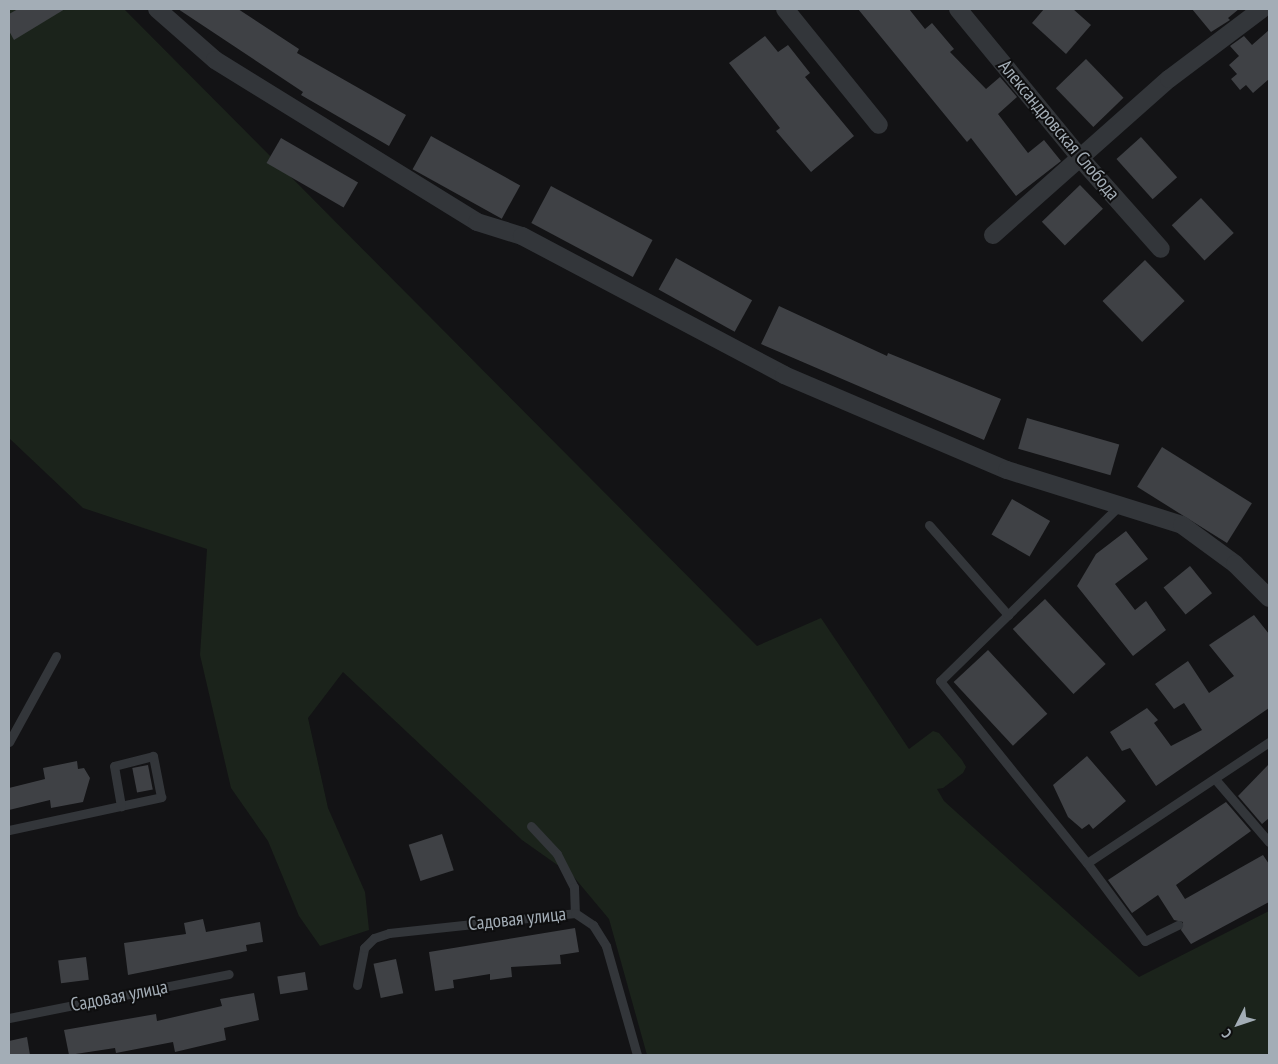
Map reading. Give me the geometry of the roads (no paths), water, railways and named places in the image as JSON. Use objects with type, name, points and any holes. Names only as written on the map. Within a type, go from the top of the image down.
[{"type":"street","points":[[157,9],[215,60],[477,222],[522,236],[784,375],[1007,470],[1121,504],[1182,525],[1235,564],[1269,598]]},
{"type":"street","points":[[785,9],[879,125]]},
{"type":"street","name":"Александровская Слобода","points":[[958,9],[1082,159],[1161,249]]},
{"type":"street","points":[[993,235],[1082,159],[1169,79],[1262,9]]},
{"type":"lane","points":[[1121,504],[940,681],[1087,863],[1145,941],[1178,924]]},
{"type":"lane","points":[[929,525],[1008,615]]},
{"type":"lane","points":[[9,742],[56,656]]},
{"type":"lane","points":[[1087,863],[1269,742]]},
{"type":"lane","points":[[9,830],[121,806],[161,797],[153,756],[114,766],[121,806]]},
{"type":"lane","points":[[1215,779],[1269,842]]},
{"type":"lane","points":[[531,826],[557,854],[574,887],[575,913]]},
{"type":"lane","name":"Садовая улица","points":[[357,985],[364,948],[374,938],[389,933],[575,913],[593,925],[606,946],[637,1055]]},
{"type":"lane","name":"Садовая улица","points":[[9,1018],[229,974]]}]
